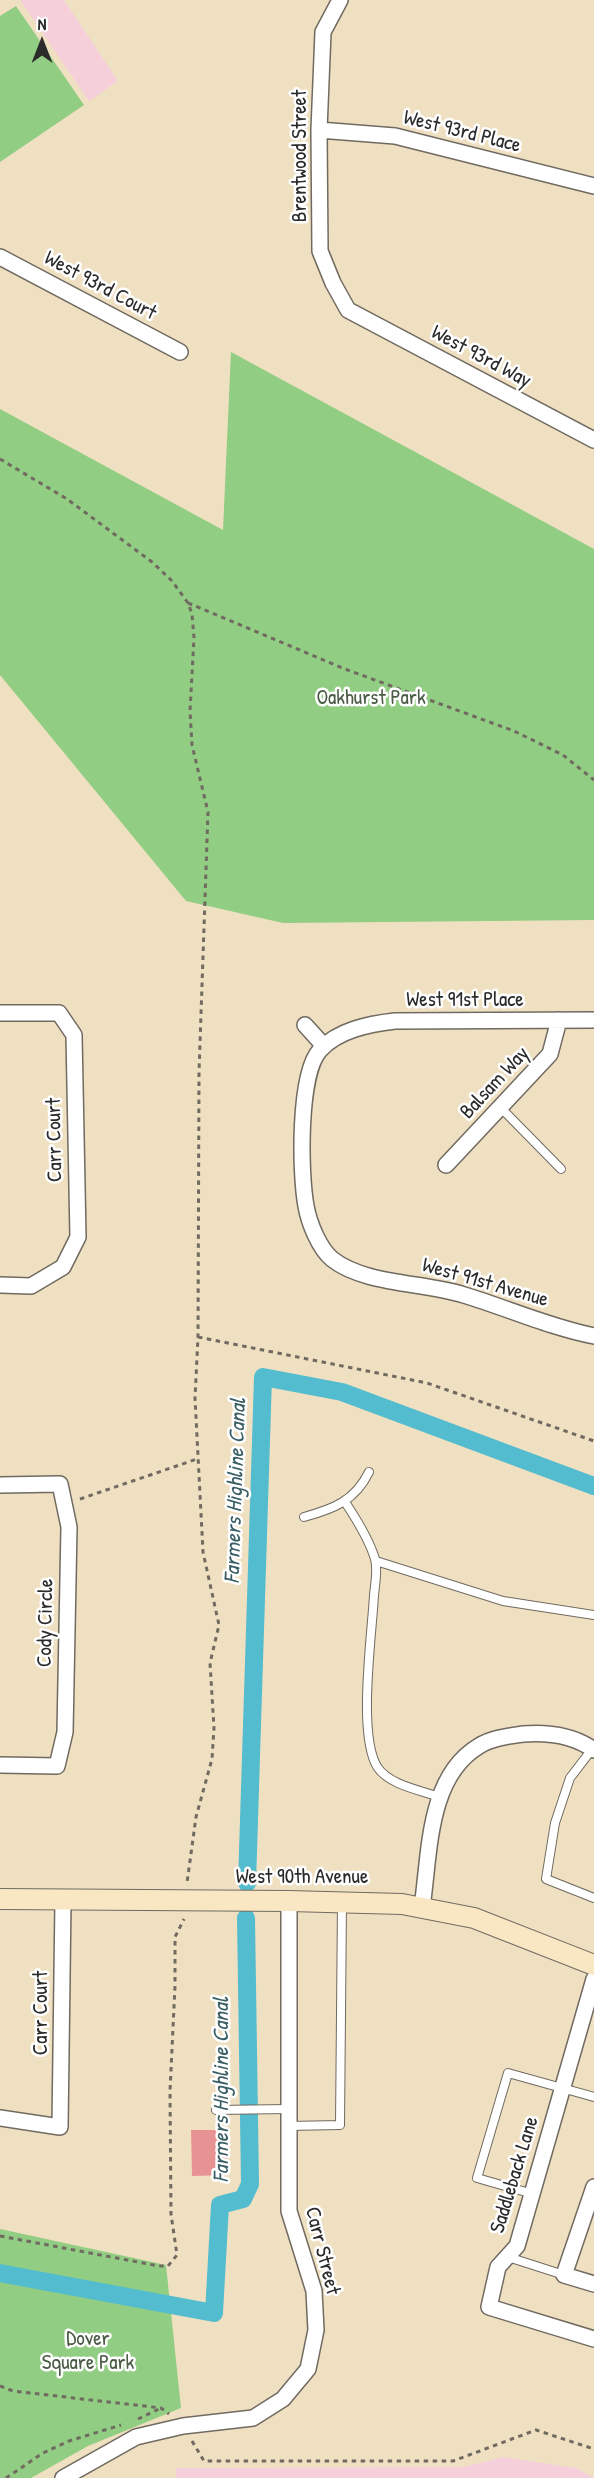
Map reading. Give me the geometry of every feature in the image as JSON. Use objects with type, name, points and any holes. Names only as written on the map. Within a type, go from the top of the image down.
[{"type":"street","name":"Brentwood Street","points":[[340,0],[323,32],[319,130],[320,251],[333,283],[348,310]]},
{"type":"street","name":"West 93rd Place","points":[[319,130],[395,136],[594,186]]},
{"type":"street","name":"West 93rd Court","points":[[0,257],[180,352]]},
{"type":"street","name":"West 93rd Way","points":[[348,310],[594,440]]},
{"type":"street","name":"Carr Court","points":[[0,1013],[59,1013],[74,1035],[78,1225],[78,1236],[63,1267],[31,1286],[0,1285]]},
{"type":"street","name":"Balsam Way","points":[[446,1165],[550,1054],[559,1020]]},
{"type":"street","name":"West 91st Place","points":[[324,1046],[339,1036],[373,1023],[594,1020]]},
{"type":"street","points":[[305,1025],[324,1046]]},
{"type":"street","name":"West 91st Avenue","points":[[324,1046],[311,1063],[304,1094],[303,1160],[306,1207],[321,1244],[331,1258],[348,1269],[373,1277],[462,1294],[573,1332],[594,1336]]},
{"type":"street","name":"Cody Circle","points":[[0,1485],[60,1484],[69,1527],[65,1732],[57,1766],[0,1765]]},
{"type":"street","points":[[422,1907],[439,1797],[465,1757],[480,1745],[504,1737],[528,1734],[558,1735],[577,1739],[594,1748]]},
{"type":"street","name":"West 90th Avenue","points":[[0,1899],[382,1902],[422,1907],[474,1918],[594,1965]]},
{"type":"street","name":"Carr Court","points":[[0,2118],[60,2127],[63,1900]]},
{"type":"street","name":"Carr Street","points":[[63,2478],[136,2437],[183,2426],[254,2418],[283,2399],[308,2369],[316,2330],[314,2291],[289,2211],[289,1900]]},
{"type":"street","name":"Saddleback Lane","points":[[594,1979],[517,2246],[498,2267],[489,2307],[594,2339]]},
{"type":"street","points":[[594,2187],[564,2275],[594,2284]]},
{"type":"lane","points":[[501,1108],[561,1169]]},
{"type":"lane","points":[[304,1516],[345,1502],[362,1486],[369,1472]]},
{"type":"lane","points":[[345,1502],[361,1528],[376,1561],[367,1706],[367,1732],[370,1748],[378,1768],[393,1780],[439,1797]]},
{"type":"lane","points":[[376,1561],[503,1601],[594,1615]]},
{"type":"lane","points":[[594,1748],[570,1778],[555,1823],[546,1879],[594,1898]]},
{"type":"lane","points":[[288,2126],[340,2125],[342,1901]]},
{"type":"lane","points":[[533,2194],[477,2178],[508,2073],[594,2097]]},
{"type":"lane","points":[[216,2110],[288,2109]]},
{"type":"lane","points":[[508,2256],[564,2275]]},
{"type":"path","points":[[0,459],[68,499],[111,530],[152,562],[172,581],[189,603],[345,669],[514,731],[563,755],[594,780]]},
{"type":"path","points":[[187,1886],[196,1817],[212,1759],[214,1728],[210,1663],[219,1624],[203,1552],[195,1398],[198,1337],[199,1072],[208,812],[192,745],[190,711],[194,638],[189,603]]},
{"type":"path","points":[[198,1337],[427,1383],[594,1442]]},
{"type":"path","points":[[65,1505],[197,1459]]},
{"type":"path","points":[[0,2236],[159,2266],[168,2266],[177,2255],[171,2214],[170,2091],[175,1937],[187,1915]]},
{"type":"path","points":[[0,2386],[12,2391],[161,2408],[183,2426],[204,2461],[453,2461],[536,2430],[594,2449]]},
{"type":"path","points":[[6,2478],[44,2453],[69,2441],[130,2422],[161,2408]]},
{"type":"shaded area","points":[[20,0],[64,0],[118,81],[89,101]]},
{"type":"shaded area","points":[[503,2457],[576,2468],[594,2478],[176,2478],[176,2468],[464,2467]]},
{"type":"green space","points":[[16,6],[84,105],[0,162],[0,16]]},
{"type":"green space","name":"Oakhurst Park","points":[[231,352],[594,549],[594,920],[283,923],[186,901],[0,675],[0,409],[223,530]]},
{"type":"green space","name":"Dover Square Park","points":[[0,2229],[166,2265],[181,2408],[88,2446],[31,2478],[0,2478]]},
{"type":"building","points":[[191,2130],[227,2130],[227,2175],[192,2176]]},
{"type":"waterway","name":"Farmers Highline Canal","points":[[247,1883],[263,1377],[342,1392],[594,1486]]},
{"type":"waterway","name":"Farmers Highline Canal","points":[[0,2273],[214,2313],[220,2205],[243,2199],[250,2184],[246,1918]]}]
